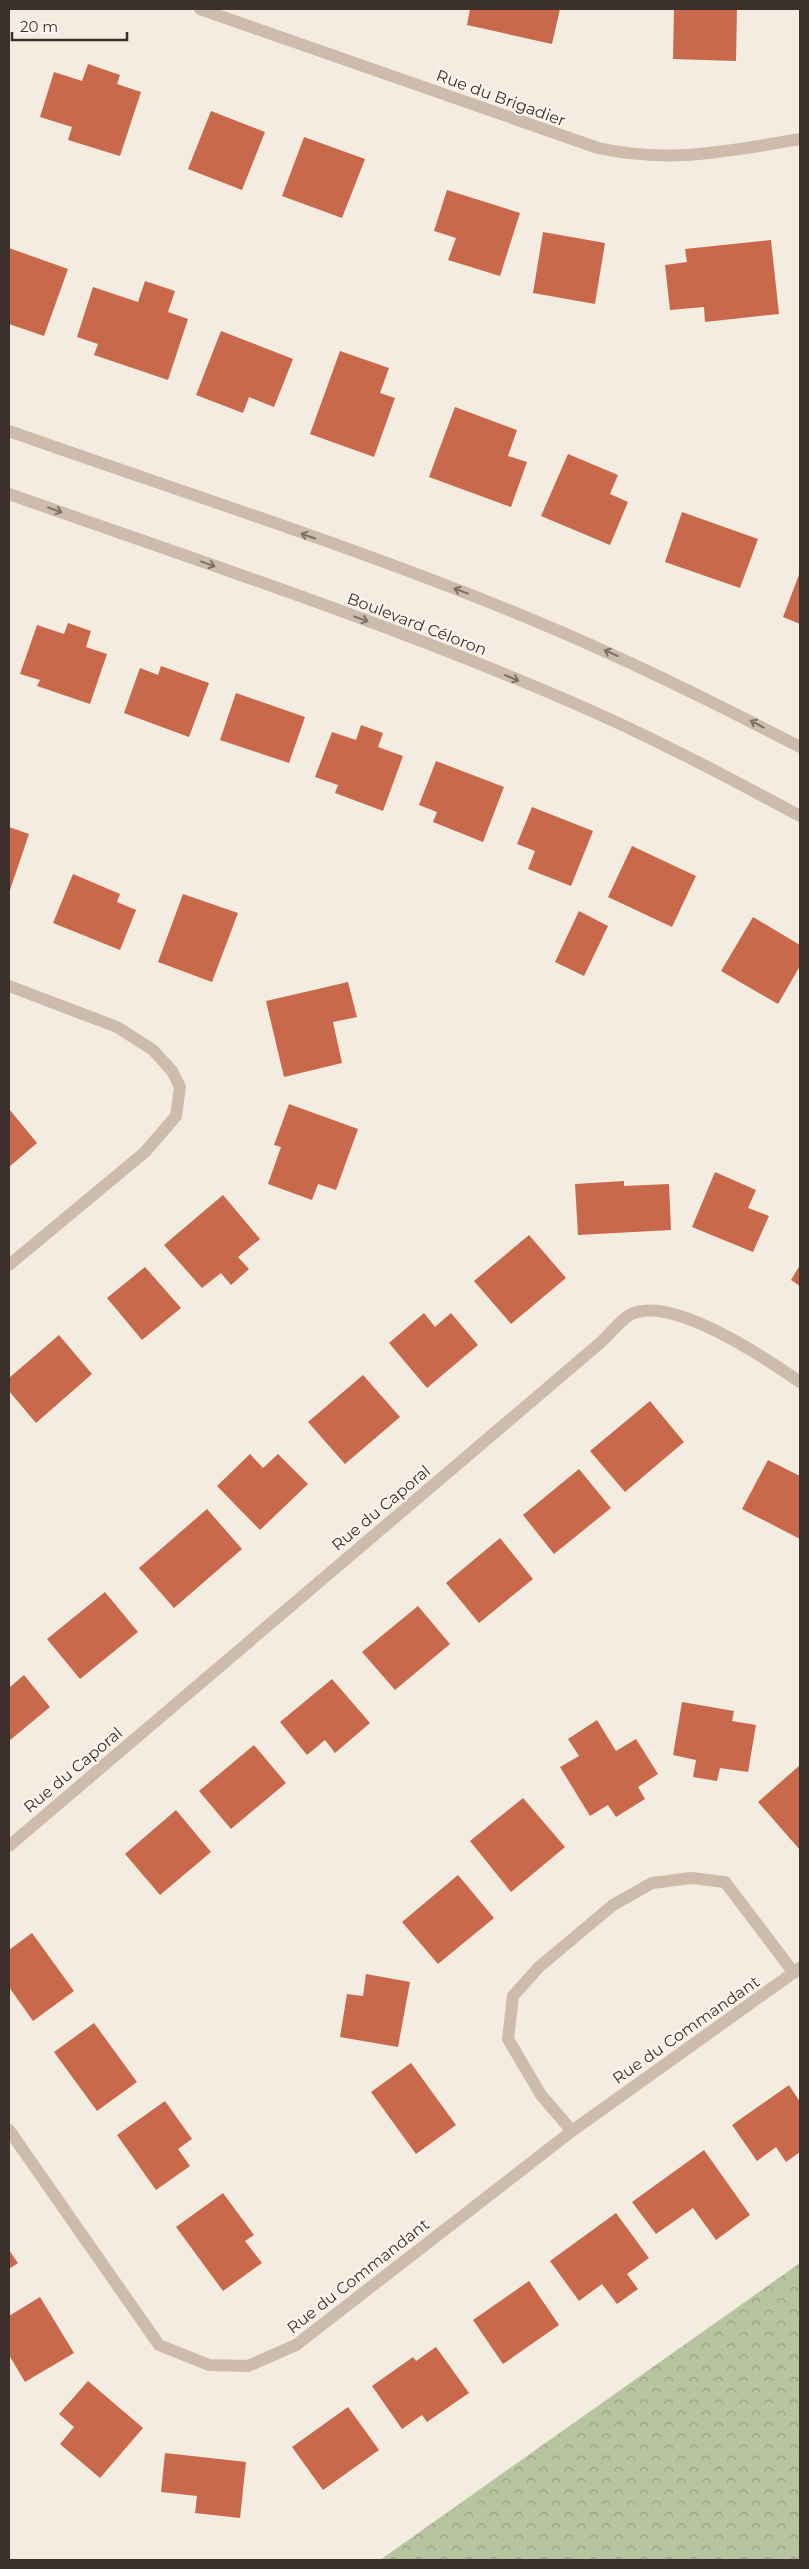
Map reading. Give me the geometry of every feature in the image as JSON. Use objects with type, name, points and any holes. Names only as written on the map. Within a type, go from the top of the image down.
[{"type":"street","name":"Rue du Brigadier","points":[[200,9],[598,148],[639,156],[678,156],[741,150],[800,139]]},
{"type":"street","points":[[9,432],[368,557],[501,607],[678,684],[800,747]]},
{"type":"street","name":"Boulevard Céloron","points":[[9,494],[378,626],[504,674],[684,754],[800,816]]},
{"type":"street","points":[[9,986],[117,1027],[153,1050],[172,1071],[180,1087],[176,1116],[145,1152],[9,1265]]},
{"type":"street","name":"Rue du Caporal","points":[[9,1846],[600,1343],[628,1316],[654,1310],[692,1318],[769,1361],[800,1382]]},
{"type":"street","name":"Rue du Commandant","points":[[9,2130],[160,2344],[209,2365],[248,2366],[296,2345],[572,2131],[797,1970],[725,1882],[691,1878],[652,1883],[613,1905],[539,1967],[514,1996],[508,2039],[541,2095],[572,2131]]},
{"type":"green space","points":[[800,2263],[800,2560],[380,2560]]},
{"type":"building","points":[[470,9],[560,9],[552,44],[467,25]]},
{"type":"building","points":[[674,9],[737,9],[736,61],[673,59]]},
{"type":"building","points":[[88,64],[120,75],[117,84],[141,92],[120,156],[68,140],[72,127],[40,117],[54,72],[82,81]]},
{"type":"building","points":[[211,111],[265,132],[242,190],[188,169]]},
{"type":"building","points":[[304,137],[365,159],[342,218],[282,196]]},
{"type":"building","points":[[447,190],[520,213],[500,276],[448,260],[456,238],[434,231]]},
{"type":"building","points":[[543,232],[605,243],[595,304],[533,293]]},
{"type":"building","points":[[771,240],[779,314],[705,322],[704,307],[670,310],[665,265],[687,262],[685,249]]},
{"type":"building","points":[[9,248],[68,269],[44,336],[9,324]]},
{"type":"building","points":[[145,281],[175,291],[168,312],[188,319],[168,380],[94,355],[98,344],[77,337],[93,287],[138,302]]},
{"type":"building","points":[[221,331],[293,359],[274,407],[249,397],[243,413],[196,395]]},
{"type":"building","points":[[340,351],[389,368],[380,393],[395,398],[374,457],[310,434]]},
{"type":"building","points":[[455,407],[517,430],[508,456],[527,462],[511,507],[429,477]]},
{"type":"building","points":[[568,454],[618,475],[610,494],[628,502],[610,545],[541,516]]},
{"type":"building","points":[[682,512],[758,539],[740,588],[665,562]]},
{"type":"building","points":[[800,572],[800,624],[783,617]]},
{"type":"building","points":[[68,623],[91,631],[86,647],[107,654],[90,704],[37,686],[40,680],[20,674],[37,625],[64,634]]},
{"type":"building","points":[[161,666],[209,683],[189,737],[124,713],[140,668],[158,675]]},
{"type":"building","points":[[236,693],[305,717],[289,763],[220,740]]},
{"type":"building","points":[[361,725],[383,733],[378,747],[403,756],[383,811],[335,793],[338,785],[315,777],[332,732],[356,740]]},
{"type":"building","points":[[436,761],[504,787],[483,842],[433,822],[437,812],[419,805]]},
{"type":"building","points":[[532,807],[593,831],[571,886],[528,869],[535,851],[517,844]]},
{"type":"building","points":[[9,827],[29,834],[9,893]]},
{"type":"building","points":[[632,846],[696,876],[672,927],[608,897]]},
{"type":"building","points":[[73,874],[120,894],[117,902],[136,910],[120,950],[53,923]]},
{"type":"building","points":[[183,894],[238,913],[212,982],[158,962]]},
{"type":"building","points":[[579,911],[608,926],[584,976],[555,962]]},
{"type":"building","points":[[753,917],[800,945],[800,966],[778,1004],[721,971]]},
{"type":"building","points":[[348,982],[357,1017],[333,1022],[342,1063],[284,1077],[266,1001]]},
{"type":"building","points":[[289,1104],[358,1129],[336,1190],[318,1184],[312,1200],[268,1184],[281,1147],[274,1145]]},
{"type":"building","points":[[9,1109],[37,1143],[9,1167]]},
{"type":"building","points":[[715,1172],[756,1190],[748,1208],[769,1216],[753,1252],[692,1227]]},
{"type":"building","points":[[624,1181],[624,1186],[669,1184],[671,1230],[578,1235],[575,1184]]},
{"type":"building","points":[[223,1195],[260,1239],[238,1257],[249,1269],[231,1285],[221,1273],[202,1288],[164,1245]]},
{"type":"building","points":[[529,1235],[566,1278],[511,1324],[474,1281]]},
{"type":"building","points":[[800,1265],[800,1286],[791,1280]]},
{"type":"building","points":[[145,1267],[181,1308],[142,1340],[107,1298]]},
{"type":"building","points":[[424,1313],[435,1327],[451,1313],[478,1345],[427,1388],[389,1343]]},
{"type":"building","points":[[59,1335],[92,1374],[36,1423],[9,1391],[9,1378]]},
{"type":"building","points":[[363,1375],[400,1417],[345,1464],[308,1422]]},
{"type":"building","points":[[650,1401],[684,1442],[625,1492],[590,1451]]},
{"type":"building","points":[[250,1454],[263,1468],[278,1454],[308,1484],[260,1530],[217,1486]]},
{"type":"building","points":[[768,1460],[800,1476],[800,1539],[742,1509]]},
{"type":"building","points":[[579,1469],[611,1508],[554,1554],[523,1515]]},
{"type":"building","points":[[207,1509],[242,1549],[174,1608],[139,1568]]},
{"type":"building","points":[[500,1538],[533,1579],[479,1623],[446,1583]]},
{"type":"building","points":[[105,1592],[138,1632],[80,1679],[47,1639]]},
{"type":"building","points":[[418,1606],[450,1644],[395,1690],[362,1652]]},
{"type":"building","points":[[24,1675],[50,1707],[9,1741],[9,1688]]},
{"type":"building","points":[[332,1679],[370,1723],[335,1753],[325,1740],[307,1755],[280,1722]]},
{"type":"building","points":[[682,1702],[734,1711],[732,1721],[756,1725],[748,1772],[720,1768],[717,1781],[693,1777],[696,1760],[673,1755]]},
{"type":"building","points":[[597,1720],[616,1751],[636,1739],[658,1774],[638,1787],[645,1799],[616,1817],[608,1805],[590,1816],[560,1767],[579,1756],[568,1739]]},
{"type":"building","points":[[254,1745],[286,1783],[231,1829],[199,1791]]},
{"type":"building","points":[[800,1765],[800,1850],[758,1802]]},
{"type":"building","points":[[523,1798],[565,1847],[511,1892],[470,1841]]},
{"type":"building","points":[[176,1810],[211,1852],[160,1895],[125,1854]]},
{"type":"building","points":[[458,1875],[494,1918],[438,1964],[402,1922]]},
{"type":"building","points":[[32,1933],[74,1991],[33,2021],[9,1987],[9,1950]]},
{"type":"building","points":[[366,1974],[410,1982],[398,2047],[340,2037],[347,1994],[363,1996]]},
{"type":"building","points":[[94,2023],[137,2082],[97,2111],[54,2052]]},
{"type":"building","points":[[411,2063],[456,2125],[416,2154],[371,2092]]},
{"type":"building","points":[[789,2085],[800,2102],[800,2152],[786,2162],[776,2147],[757,2161],[732,2125]]},
{"type":"building","points":[[165,2101],[192,2139],[178,2149],[190,2166],[156,2190],[117,2135]]},
{"type":"building","points":[[704,2150],[750,2215],[716,2240],[693,2208],[656,2234],[632,2202]]},
{"type":"building","points":[[223,2193],[254,2235],[245,2241],[262,2263],[223,2291],[176,2227]]},
{"type":"building","points":[[616,2213],[649,2258],[627,2274],[638,2289],[617,2304],[602,2284],[579,2301],[550,2261]]},
{"type":"building","points":[[9,2250],[18,2263],[9,2269]]},
{"type":"building","points":[[529,2281],[559,2325],[503,2364],[473,2320]]},
{"type":"building","points":[[40,2297],[74,2353],[25,2382],[9,2355],[9,2316]]},
{"type":"building","points":[[436,2347],[469,2393],[427,2422],[422,2415],[402,2429],[372,2386],[413,2357],[416,2361]]},
{"type":"building","points":[[88,2381],[143,2428],[100,2478],[60,2444],[74,2427],[59,2414]]},
{"type":"building","points":[[348,2407],[379,2450],[323,2490],[292,2447]]},
{"type":"building","points":[[165,2453],[246,2462],[240,2518],[195,2513],[197,2496],[161,2492]]}]
